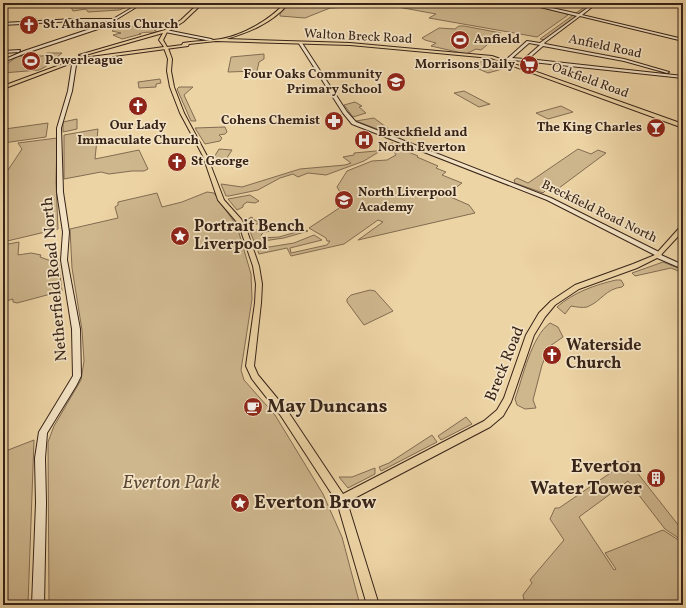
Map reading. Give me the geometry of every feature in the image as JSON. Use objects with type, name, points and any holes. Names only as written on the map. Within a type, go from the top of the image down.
[{"type":"highway","points":[[165,47],[161,40],[166,32],[182,21],[201,3]]},
{"type":"highway","points":[[3,87],[78,60],[214,40],[240,32],[270,20],[279,13],[286,3]]},
{"type":"highway","points":[[78,60],[103,48],[160,32],[166,32]]},
{"type":"highway","points":[[78,60],[95,53],[165,47],[214,40],[240,32]]},
{"type":"highway","name":"Walton Breck Road","points":[[214,40],[361,45],[489,57]]},
{"type":"highway","points":[[3,87],[41,71],[90,56],[103,48]]},
{"type":"highway","name":"Oakfield Road","points":[[489,57],[503,60],[683,126]]},
{"type":"main road","points":[[165,47],[170,59],[172,87],[182,114],[205,156],[221,200],[243,228],[256,266],[259,284],[258,303],[250,366],[254,377],[284,413],[341,500],[373,605]]},
{"type":"main road","name":"Breck Road","points":[[341,500],[487,424],[500,413],[508,399],[530,335],[542,315],[553,303],[577,287],[635,266],[658,255],[683,227]]},
{"type":"street","points":[[3,61],[16,55],[91,30],[113,20],[142,3]]},
{"type":"street","points":[[525,3],[683,40]]},
{"type":"street","points":[[536,42],[590,3]]},
{"type":"street","points":[[525,60],[542,44],[596,3]]},
{"type":"street","points":[[3,24],[74,20],[113,20]]},
{"type":"street","points":[[166,32],[214,40]]},
{"type":"street","name":"Anfield Road","points":[[509,59],[528,42],[536,42],[630,62],[676,76]]},
{"type":"street","name":"Breckfield Road North","points":[[299,43],[299,47],[304,50],[350,120],[459,165],[549,199],[683,267]]},
{"type":"street","points":[[3,52],[25,52]]},
{"type":"street","points":[[9,52],[16,55]]},
{"type":"street","name":"Netherfield Road North","points":[[38,605],[40,458],[43,432],[77,376],[76,329],[64,260],[66,232],[60,192],[59,128],[78,60]]},
{"type":"street","points":[[503,60],[525,60],[683,77]]},
{"type":"green space","points":[[102,3],[135,4],[119,10],[88,12],[86,9],[73,11],[71,7]]},
{"type":"green space","points":[[289,3],[521,3],[568,15],[537,37],[429,18],[436,14],[387,5],[330,8],[305,18],[280,16]]},
{"type":"green space","points":[[590,3],[596,3],[545,40],[540,39]]},
{"type":"green space","points":[[118,26],[172,26],[154,30],[158,32],[144,33],[122,39],[113,35],[121,33],[112,31]]},
{"type":"green space","name":"Anfield","points":[[459,26],[501,33],[481,50],[476,49],[466,54],[431,46],[436,43],[422,38],[439,28],[455,29]]},
{"type":"green space","name":"Powerleague","points":[[47,53],[62,53],[39,70],[3,73],[4,66],[18,56],[43,56]]},
{"type":"green space","points":[[264,54],[264,59],[259,62],[257,71],[228,72],[231,57]]},
{"type":"green space","points":[[483,61],[495,62],[503,65],[510,64],[513,66],[488,73],[472,66]]},
{"type":"green space","points":[[160,79],[161,83],[156,84],[156,87],[139,88],[138,82]]},
{"type":"green space","points":[[179,87],[193,87],[184,95],[196,121],[191,121],[177,89]]},
{"type":"green space","points":[[464,91],[490,104],[479,107],[454,93]]},
{"type":"green space","points":[[355,102],[362,106],[359,107],[366,113],[353,117],[344,105]]},
{"type":"green space","points":[[561,106],[573,112],[548,119],[536,113]]},
{"type":"green space","points":[[374,118],[391,131],[385,132],[356,121]]},
{"type":"green space","points":[[77,119],[77,129],[63,132],[63,122]]},
{"type":"green space","points":[[48,123],[46,137],[3,143],[5,129]]},
{"type":"green space","points":[[225,127],[227,132],[219,135],[222,138],[220,141],[205,144],[195,128]]},
{"type":"green space","points":[[98,129],[95,159],[139,150],[148,169],[144,171],[109,174],[101,172],[64,179],[64,135]]},
{"type":"green space","points":[[57,138],[56,182],[58,229],[3,242],[3,171],[8,170],[22,149],[18,143]]},
{"type":"green space","points":[[392,143],[364,161],[326,175],[308,173],[298,177],[293,174],[280,178],[258,190],[229,196],[226,196],[221,184],[242,187],[300,169],[345,165],[351,163],[343,157],[354,155],[354,153],[376,151]]},
{"type":"green space","points":[[399,145],[409,149],[406,151],[418,156],[417,157],[438,166],[436,168],[446,172],[442,175],[462,183],[446,195],[469,205],[475,213],[358,240],[383,222],[378,220],[344,244],[291,256],[287,248],[259,254],[246,221],[251,217],[253,218],[252,219],[262,223],[252,225],[251,227],[253,230],[284,227],[289,227],[290,229],[264,232],[261,235],[263,238],[279,237],[300,231],[302,229],[308,231],[284,238],[263,241],[260,246],[263,248],[294,243],[314,235],[322,240],[290,248],[291,253],[327,245],[330,241],[327,241],[326,238],[309,228],[353,199],[340,192],[337,187],[347,171],[372,161],[387,160],[396,155],[393,150]]},
{"type":"green space","points":[[219,149],[232,150],[225,161],[213,159]]},
{"type":"green space","points":[[578,149],[591,154],[598,150],[606,153],[555,191],[548,188],[543,193],[515,183],[514,180],[517,178],[528,183]]},
{"type":"green space","name":"Everton Park","points":[[207,192],[214,193],[237,226],[251,274],[252,299],[241,370],[244,380],[275,415],[323,494],[342,537],[360,605],[49,605],[48,442],[54,426],[81,380],[84,361],[82,330],[72,268],[70,229],[118,218],[115,207],[118,205],[118,202],[157,193],[162,207],[182,202]]},
{"type":"green space","points":[[250,195],[259,201],[255,203],[247,202],[243,205],[243,207],[237,210],[228,199]]},
{"type":"green space","points":[[19,242],[18,255],[31,253],[41,255],[40,257],[51,261],[58,259],[62,291],[17,303],[13,302],[13,299],[6,301],[3,306],[3,266],[6,248],[3,245]]},
{"type":"green space","points":[[663,262],[683,270],[683,273],[671,268],[635,276],[632,273]]},
{"type":"green space","points":[[616,280],[621,280],[624,285],[611,290],[587,307],[571,306],[565,314],[557,307],[570,297],[585,290]]},
{"type":"green space","points":[[370,290],[375,291],[393,311],[364,325],[347,302],[347,299],[351,295]]},
{"type":"green space","points":[[550,323],[558,327],[563,337],[550,346],[542,365],[533,400],[536,408],[525,409],[517,405],[515,399],[533,347],[543,329]]},
{"type":"green space","points":[[466,417],[472,424],[441,440],[438,436]]},
{"type":"green space","points":[[432,435],[437,442],[381,471],[379,467],[389,463]]},
{"type":"green space","points":[[34,440],[28,604],[3,605],[3,452]]},
{"type":"green space","points":[[628,461],[683,531],[683,541],[665,529],[628,481],[579,517],[614,570],[616,569],[605,553],[663,530],[683,543],[683,605],[525,605],[523,595],[532,583],[530,580],[564,540],[550,519],[555,508],[559,508]]},
{"type":"green space","points":[[375,468],[375,474],[348,488],[339,477],[352,477]]},
{"type":"place","name":"St. Athanasius Church","points":[[29,25]]},
{"type":"place","name":"Anfield","points":[[460,40]]},
{"type":"place","name":"Powerleague","points":[[31,61]]},
{"type":"place","name":"Morrisons Daily","points":[[529,65]]},
{"type":"place","name":"Four Oaks Community Primary School","points":[[396,82]]},
{"type":"place","name":"Our Lady Immaculate Church","points":[[138,106]]},
{"type":"place","name":"Cohens Chemist","points":[[334,121]]},
{"type":"place","name":"The King Charles","points":[[656,128]]},
{"type":"place","name":"Breckfield and North Everton","points":[[364,140]]},
{"type":"place","name":"St George","points":[[177,162]]},
{"type":"place","name":"North Liverpool Academy","points":[[344,200]]},
{"type":"place","name":"Portrait Bench Liverpool","points":[[180,236]]},
{"type":"place","name":"Waterside Church","points":[[552,355]]},
{"type":"place","name":"May Duncans","points":[[253,407]]},
{"type":"place","name":"Everton Water Tower","points":[[656,478]]},
{"type":"place","name":"Everton Brow","points":[[240,503]]}]
